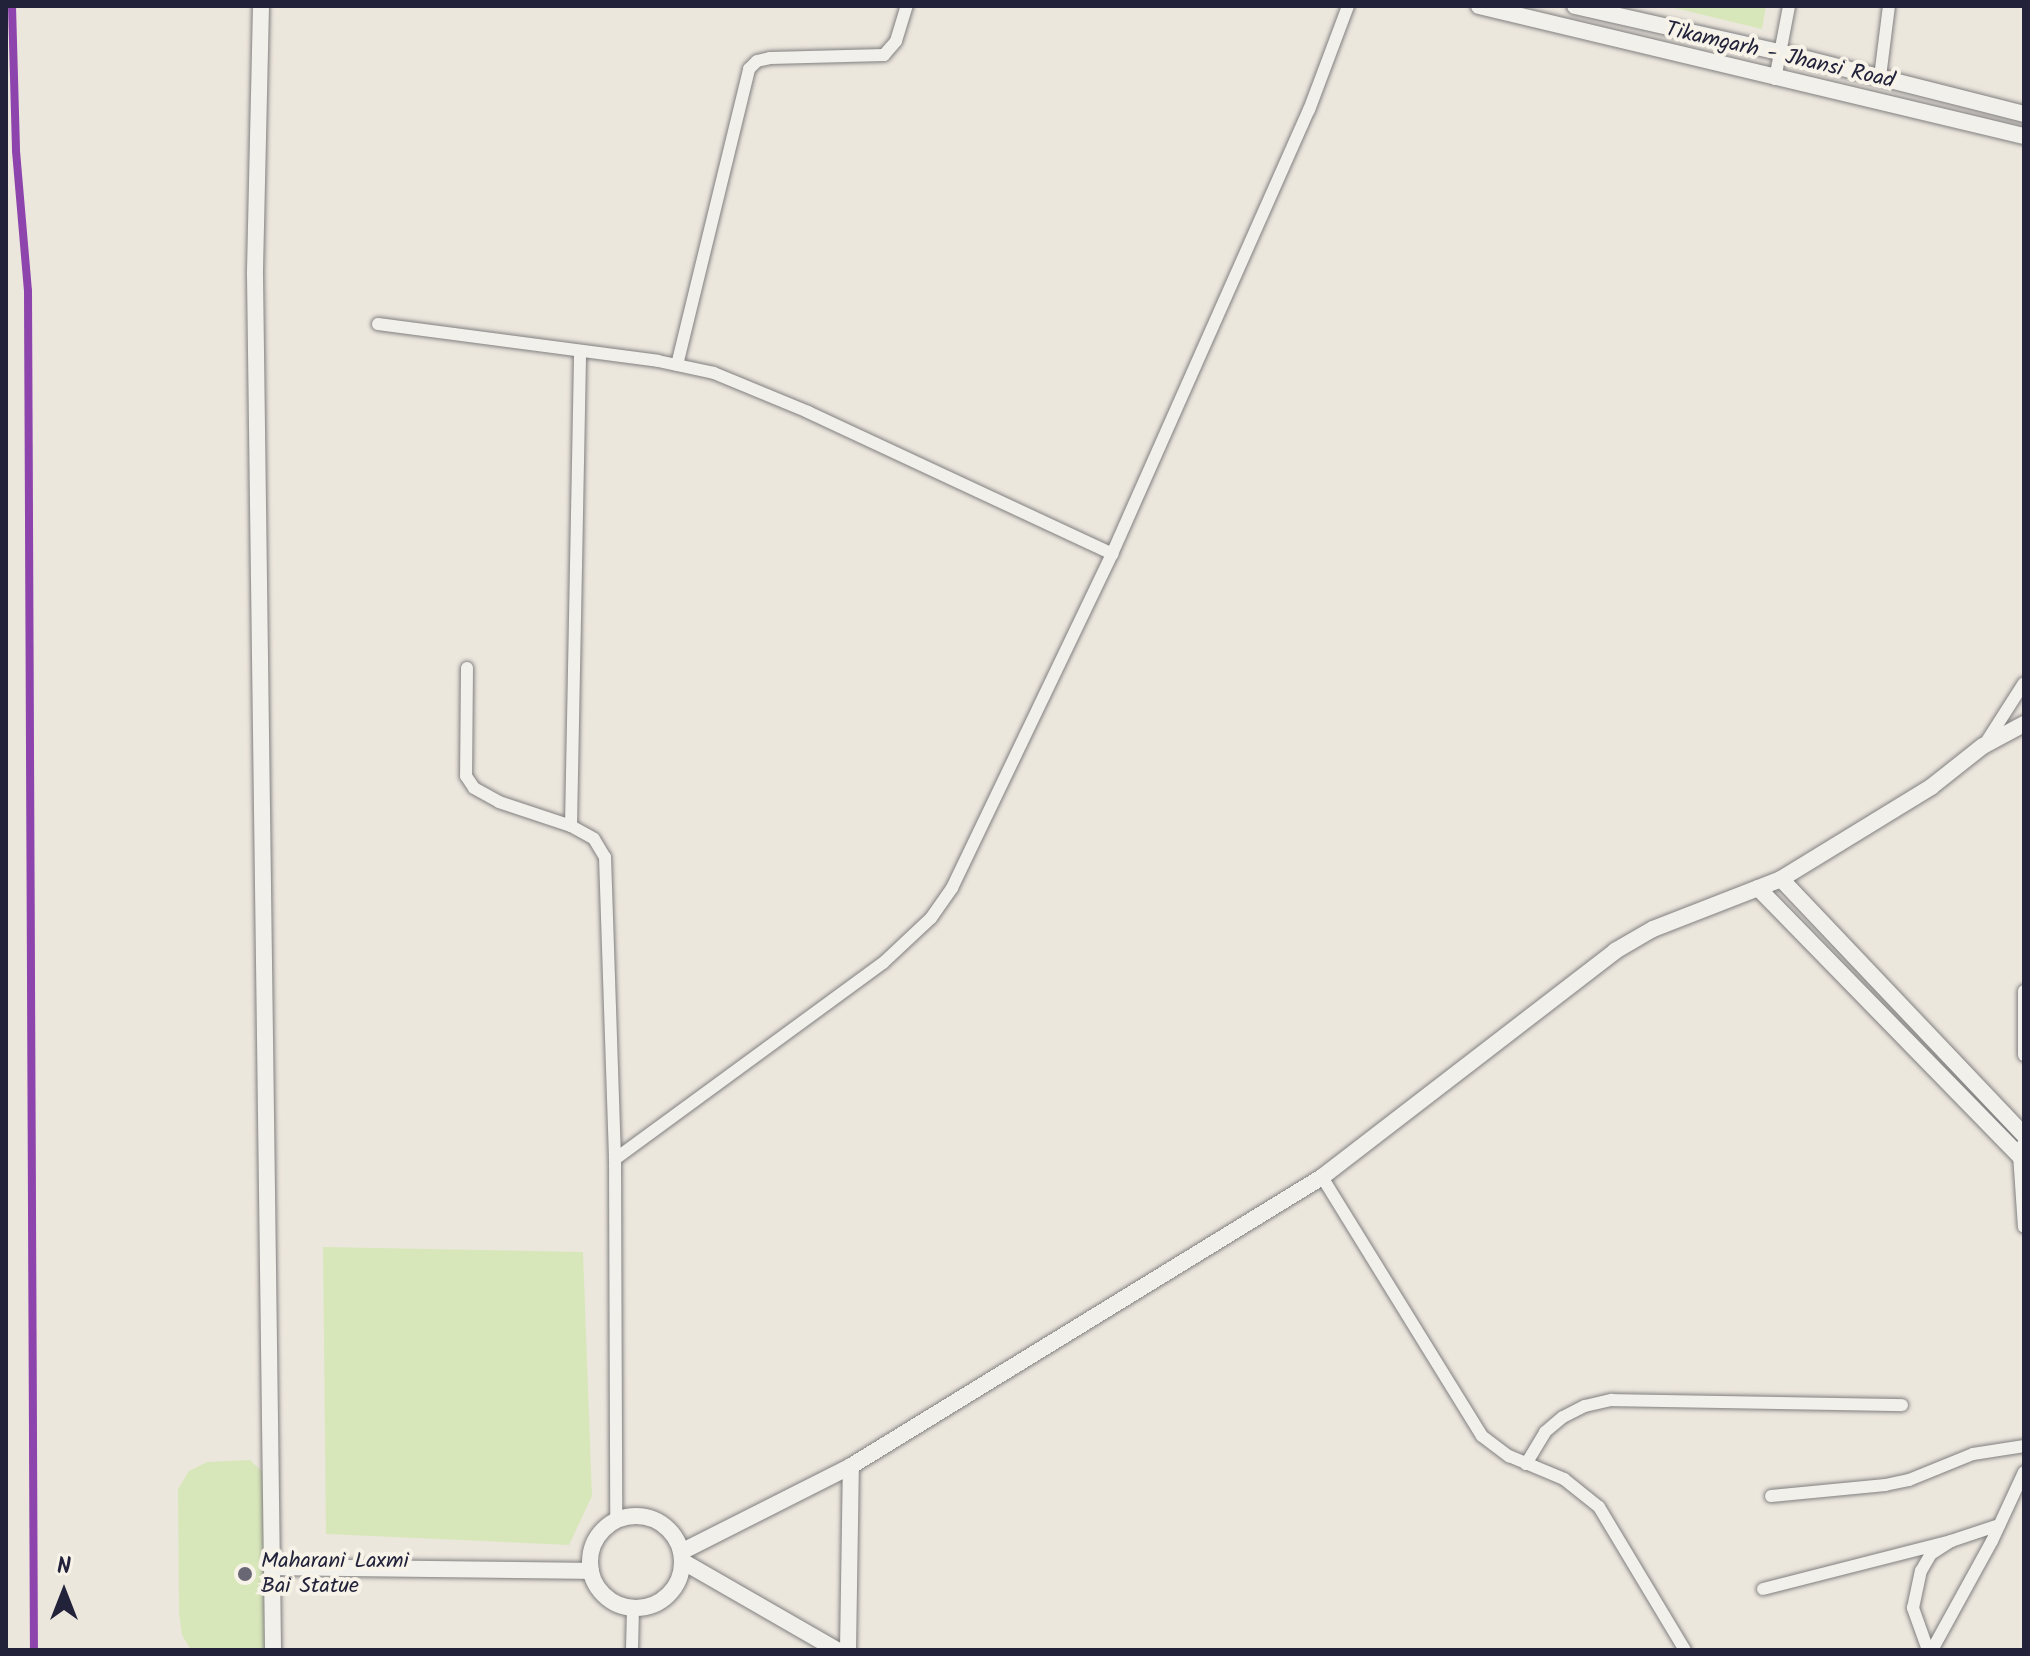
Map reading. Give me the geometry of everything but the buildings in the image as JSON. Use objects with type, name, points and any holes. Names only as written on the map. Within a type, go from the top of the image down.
[{"type":"street","points":[[261,6],[255,275],[273,1650]]},
{"type":"street","points":[[677,365],[749,69],[757,61],[770,58],[884,55],[896,41],[907,6]]},
{"type":"street","points":[[615,1159],[883,963],[931,918],[952,888],[1006,782],[1112,554],[1309,110],[1348,6]]},
{"type":"street","name":"Tikamgarh - Jhansi Road","points":[[1479,6],[2024,136]]},
{"type":"street","name":"Tikamgarh - Jhansi Road","points":[[1575,6],[1779,52],[2024,114]]},
{"type":"street","points":[[1775,79],[1789,6]]},
{"type":"street","points":[[1880,77],[1889,6]]},
{"type":"street","points":[[378,324],[677,365],[714,373],[808,412],[1112,554]]},
{"type":"street","points":[[571,826],[580,352]]},
{"type":"street","points":[[467,668],[466,776],[474,788],[499,802],[571,826],[594,839],[605,857],[615,1159],[616,1521]]},
{"type":"street","points":[[1983,746],[2024,683]]},
{"type":"street","points":[[681,1556],[851,1466],[1322,1177],[1615,951],[1653,929],[1781,879],[1931,787],[1983,746],[2024,724]]},
{"type":"street","points":[[1781,879],[2024,1135]]},
{"type":"street","points":[[1758,888],[2022,1152],[2024,1227]]},
{"type":"street","points":[[2024,991],[2024,1055]]},
{"type":"street","points":[[1322,1177],[1482,1436],[1509,1456],[1564,1479],[1599,1507],[1685,1650]]},
{"type":"street","points":[[1526,1464],[1545,1432],[1563,1417],[1585,1406],[1612,1400],[1902,1405]]},
{"type":"street","points":[[1771,1496],[1885,1485],[1909,1480],[1973,1454],[2024,1446]]},
{"type":"street","points":[[848,1650],[851,1466]]},
{"type":"street","points":[[1930,1650],[1999,1525],[2024,1472]]},
{"type":"street","points":[[632,1516],[648,1518],[674,1537],[681,1556],[673,1589],[648,1606],[633,1608],[605,1596],[591,1571],[594,1541],[616,1521],[632,1516]]},
{"type":"street","points":[[1763,1589],[1951,1541],[1999,1525]]},
{"type":"street","points":[[1930,1650],[1913,1608],[1915,1590],[1931,1554],[1951,1541]]},
{"type":"street","points":[[681,1556],[837,1650]]},
{"type":"street","points":[[272,1567],[591,1571]]},
{"type":"street","points":[[632,1650],[633,1608]]},
{"type":"green space","points":[[1666,6],[1766,6],[1762,29]]},
{"type":"green space","points":[[323,1247],[583,1252],[592,1496],[569,1545],[326,1534]]},
{"type":"green space","points":[[250,1460],[266,1475],[266,1650],[191,1650],[182,1635],[179,1613],[178,1489],[189,1471],[207,1462]]},
{"type":"railway","points":[[28,291],[34,1650]]},
{"type":"transit line","points":[[12,6],[16,151],[28,291],[34,1650]]},
{"type":"place","name":"Maharani Laxmi Bai Statue","points":[[245,1574]]}]
